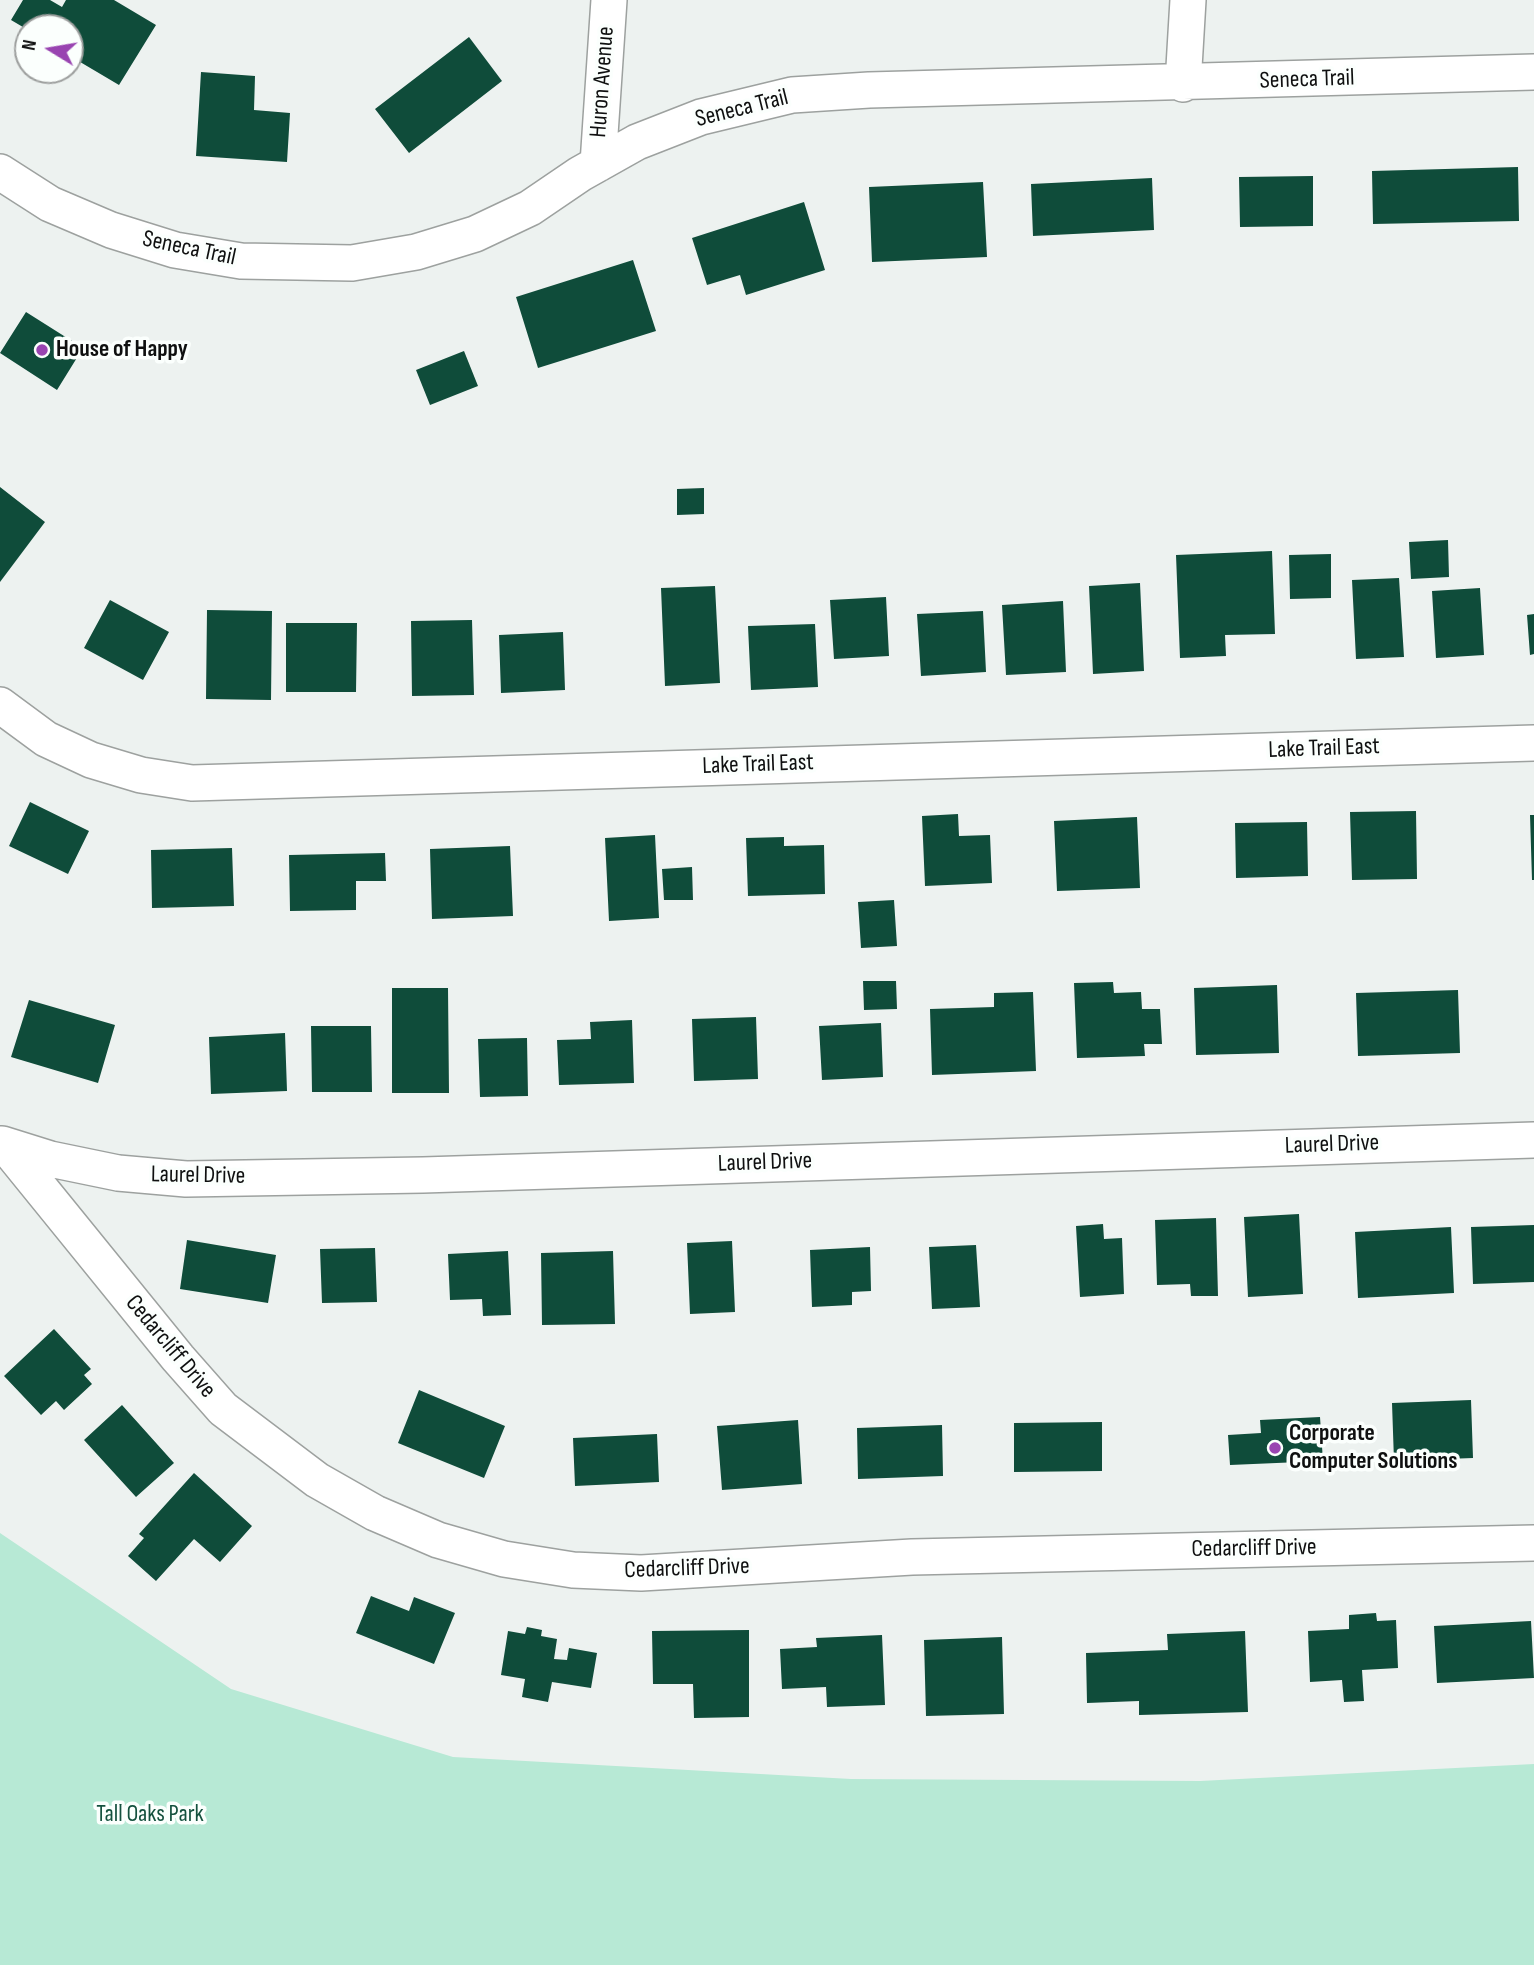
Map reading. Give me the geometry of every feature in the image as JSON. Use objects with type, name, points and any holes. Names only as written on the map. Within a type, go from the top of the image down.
[{"type":"street","name":"Huron Avenue","points":[[598,164],[609,0]]},
{"type":"street","points":[[1182,84],[1188,0]]},
{"type":"street","name":"Seneca Trail","points":[[0,172],[51,204],[124,234],[175,250],[241,261],[352,263],[416,252],[475,234],[530,208],[637,142],[701,117],[792,95],[869,90],[1182,84],[1534,72]]},
{"type":"street","name":"Lake Trail East","points":[[0,705],[46,739],[91,760],[141,775],[192,783],[1534,743]]},
{"type":"street","name":"Laurel Drive","points":[[3,1145],[50,1159],[118,1173],[186,1179],[423,1175],[1534,1140]]},
{"type":"street","name":"Cedarcliff Drive","points":[[3,1145],[223,1409],[317,1480],[375,1513],[438,1540],[504,1559],[573,1570],[641,1573],[912,1557],[1534,1543]]},
{"type":"green space","name":"Tall Oaks Park","points":[[0,1533],[231,1689],[453,1757],[851,1779],[1200,1781],[1534,1764],[1534,1965],[0,1965]]},
{"type":"building","points":[[23,0],[50,0],[62,7],[66,0],[114,0],[156,25],[119,85],[84,64],[84,14],[15,14]]},
{"type":"building","points":[[469,37],[502,81],[409,153],[375,109]]},
{"type":"building","points":[[201,72],[255,76],[254,110],[290,113],[287,162],[196,156]]},
{"type":"building","points":[[1518,167],[1519,221],[1373,224],[1372,171]]},
{"type":"building","points":[[1313,176],[1313,226],[1240,227],[1239,177]]},
{"type":"building","points":[[1152,178],[1154,230],[1033,236],[1031,184]]},
{"type":"building","points":[[983,182],[987,257],[872,262],[869,187]]},
{"type":"building","points":[[804,202],[825,270],[746,295],[740,275],[707,285],[692,238]]},
{"type":"building","points":[[633,260],[656,331],[538,368],[516,297]]},
{"type":"building","name":"House of Happy","points":[[26,312],[83,348],[57,390],[0,353]]},
{"type":"building","points":[[464,351],[478,386],[430,405],[416,370]]},
{"type":"building","points":[[0,487],[45,522],[0,582]]},
{"type":"building","points":[[704,488],[704,514],[677,515],[677,489]]},
{"type":"building","points":[[1448,540],[1449,577],[1411,579],[1409,542]]},
{"type":"building","points":[[1272,551],[1275,634],[1225,635],[1226,656],[1180,658],[1176,555]]},
{"type":"building","points":[[1331,554],[1331,598],[1290,599],[1289,555]]},
{"type":"building","points":[[1399,578],[1404,657],[1356,659],[1352,580]]},
{"type":"building","points":[[1140,583],[1144,671],[1093,674],[1089,586]]},
{"type":"building","points":[[715,586],[720,683],[665,686],[661,588]]},
{"type":"building","points":[[1480,588],[1484,655],[1436,658],[1432,591]]},
{"type":"building","points":[[886,597],[889,656],[834,659],[830,600]]},
{"type":"building","points":[[110,600],[169,632],[143,680],[84,648]]},
{"type":"building","points":[[1063,601],[1066,672],[1006,675],[1002,605]]},
{"type":"building","points":[[207,610],[272,611],[271,700],[206,699]]},
{"type":"building","points":[[983,611],[986,672],[921,676],[917,614]]},
{"type":"building","points":[[1534,614],[1534,654],[1530,655],[1527,615]]},
{"type":"building","points":[[472,620],[474,695],[412,696],[411,621]]},
{"type":"building","points":[[286,623],[357,623],[356,692],[286,692]]},
{"type":"building","points":[[815,624],[818,687],[751,690],[748,626]]},
{"type":"building","points":[[563,632],[565,690],[501,693],[499,635]]},
{"type":"building","points":[[30,802],[89,831],[68,874],[9,846]]},
{"type":"building","points":[[1416,811],[1417,879],[1352,880],[1350,812]]},
{"type":"building","points":[[958,814],[959,836],[990,835],[992,883],[925,886],[922,816]]},
{"type":"building","points":[[1530,815],[1534,815],[1534,880],[1532,880]]},
{"type":"building","points":[[1137,817],[1140,888],[1057,891],[1054,821]]},
{"type":"building","points":[[1307,822],[1308,876],[1236,878],[1235,823]]},
{"type":"building","points":[[655,835],[659,918],[609,921],[605,838]]},
{"type":"building","points":[[784,837],[784,846],[824,845],[825,894],[748,896],[746,838]]},
{"type":"building","points":[[510,846],[513,916],[432,919],[430,849]]},
{"type":"building","points":[[232,848],[234,906],[152,908],[151,850]]},
{"type":"building","points":[[385,853],[386,881],[356,881],[356,910],[290,911],[289,855]]},
{"type":"building","points":[[692,867],[693,900],[664,900],[662,869]]},
{"type":"building","points":[[894,900],[897,946],[861,948],[858,902]]},
{"type":"building","points":[[863,981],[896,981],[897,1009],[864,1010]]},
{"type":"building","points":[[1113,982],[1114,993],[1141,992],[1142,1009],[1160,1009],[1162,1044],[1144,1044],[1145,1056],[1077,1058],[1074,983]]},
{"type":"building","points":[[1277,985],[1279,1053],[1196,1055],[1194,988]]},
{"type":"building","points":[[392,988],[448,988],[449,1093],[392,1093]]},
{"type":"building","points":[[1458,990],[1460,1053],[1358,1056],[1356,993]]},
{"type":"building","points":[[1033,992],[1036,1071],[932,1075],[930,1009],[994,1007],[994,993]]},
{"type":"building","points":[[29,1000],[115,1025],[98,1083],[11,1057]]},
{"type":"building","points":[[756,1017],[758,1079],[694,1081],[692,1019]]},
{"type":"building","points":[[632,1020],[634,1083],[559,1085],[557,1040],[591,1039],[590,1022]]},
{"type":"building","points":[[881,1023],[883,1077],[822,1080],[819,1026]]},
{"type":"building","points":[[311,1026],[371,1026],[372,1092],[312,1092]]},
{"type":"building","points":[[285,1033],[287,1091],[211,1094],[209,1037]]},
{"type":"building","points":[[527,1038],[528,1096],[480,1097],[478,1039]]},
{"type":"building","points":[[1299,1214],[1303,1294],[1248,1297],[1244,1217]]},
{"type":"building","points":[[1216,1218],[1218,1296],[1191,1296],[1190,1284],[1157,1285],[1155,1220]]},
{"type":"building","points":[[1103,1224],[1104,1239],[1122,1238],[1124,1294],[1080,1297],[1076,1226]]},
{"type":"building","points":[[1534,1225],[1534,1282],[1473,1284],[1471,1227]]},
{"type":"building","points":[[1451,1227],[1454,1293],[1358,1298],[1355,1232]]},
{"type":"building","points":[[187,1240],[276,1255],[268,1303],[180,1289]]},
{"type":"building","points":[[732,1241],[735,1312],[690,1314],[687,1243]]},
{"type":"building","points":[[976,1245],[980,1307],[932,1309],[929,1247]]},
{"type":"building","points":[[870,1247],[871,1291],[852,1292],[852,1305],[812,1307],[810,1250]]},
{"type":"building","points":[[375,1248],[377,1302],[322,1303],[320,1249]]},
{"type":"building","points":[[508,1251],[511,1315],[483,1316],[482,1299],[450,1300],[448,1254]]},
{"type":"building","points":[[613,1251],[615,1324],[542,1325],[541,1253]]},
{"type":"building","points":[[54,1329],[91,1369],[84,1375],[92,1384],[64,1410],[56,1401],[41,1415],[4,1376]]},
{"type":"building","points":[[419,1390],[505,1426],[484,1478],[398,1443]]},
{"type":"building","points":[[1471,1400],[1473,1458],[1394,1461],[1392,1403]]},
{"type":"building","points":[[122,1405],[174,1463],[136,1497],[84,1440]]},
{"type":"building","name":"Corporate Computer Solutions","points":[[1320,1417],[1323,1461],[1230,1465],[1228,1435],[1261,1433],[1260,1420]]},
{"type":"building","points":[[798,1420],[802,1484],[722,1490],[717,1426]]},
{"type":"building","points":[[1102,1422],[1102,1471],[1014,1472],[1014,1423]]},
{"type":"building","points":[[942,1425],[943,1476],[858,1479],[857,1428]]},
{"type":"building","points":[[657,1434],[659,1482],[575,1486],[573,1438]]},
{"type":"building","points":[[194,1473],[252,1526],[220,1562],[194,1539],[156,1581],[128,1556],[144,1538],[139,1534]]},
{"type":"building","points":[[371,1596],[409,1611],[414,1597],[455,1613],[434,1664],[356,1633]]},
{"type":"building","points":[[1376,1613],[1377,1621],[1396,1620],[1398,1668],[1362,1670],[1364,1701],[1344,1702],[1342,1680],[1310,1682],[1308,1631],[1349,1629],[1349,1615]]},
{"type":"building","points":[[1531,1621],[1534,1678],[1437,1683],[1434,1626]]},
{"type":"building","points":[[527,1627],[542,1630],[541,1636],[557,1639],[554,1659],[567,1660],[569,1648],[597,1653],[591,1688],[552,1682],[548,1702],[522,1697],[525,1679],[501,1675],[508,1631],[525,1634]]},
{"type":"building","points":[[749,1630],[749,1717],[694,1718],[693,1684],[653,1684],[652,1631]]},
{"type":"building","points":[[1245,1631],[1248,1712],[1139,1715],[1139,1701],[1087,1703],[1086,1653],[1168,1650],[1167,1634]]},
{"type":"building","points":[[882,1635],[885,1705],[827,1707],[826,1687],[782,1689],[780,1649],[817,1647],[816,1638]]},
{"type":"building","points":[[1002,1637],[1004,1714],[926,1716],[924,1640]]},
{"type":"place","name":"House of Happy","points":[[42,350]]},
{"type":"place","name":"Corporate Computer Solutions","points":[[1275,1448]]}]
